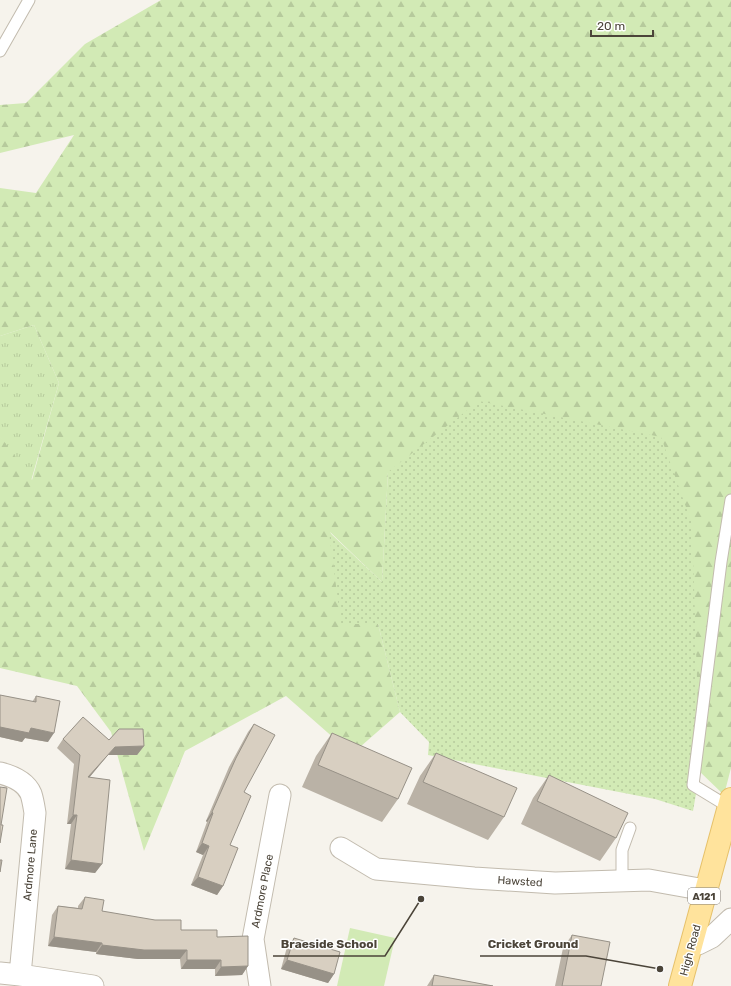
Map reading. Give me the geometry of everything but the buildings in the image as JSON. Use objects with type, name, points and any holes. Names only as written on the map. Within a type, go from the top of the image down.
[{"type":"main road","name":"High Road","points":[[680,986],[705,890],[707,889],[724,851],[730,803]]},
{"type":"street","name":"Ardmore Lane","points":[[0,773],[9,775],[22,782],[31,793],[35,813],[10,974],[93,986]]},
{"type":"street","name":"Ardmore Place","points":[[260,986],[253,939],[280,795]]},
{"type":"street","name":"Hawsted","points":[[341,848],[376,869],[474,878],[555,883],[649,880],[705,890]]},
{"type":"street","points":[[692,942],[698,944],[712,937],[731,919]]},
{"type":"lane","points":[[0,51],[29,0]]},
{"type":"lane","points":[[730,803],[693,785],[731,500]]},
{"type":"lane","points":[[622,880],[622,850],[630,828]]},
{"type":"green space","points":[[161,0],[731,0],[731,768],[724,795],[388,472],[382,582],[330,532],[378,624],[400,712],[352,754],[286,696],[185,751],[144,851],[111,732],[77,686],[0,668],[0,436],[32,480],[59,383],[34,325],[0,336],[0,188],[36,193],[74,135],[0,153],[0,105],[26,103],[85,44]]},
{"type":"green space","points":[[34,325],[59,383],[31,481],[0,437],[0,336]]},
{"type":"green space","points":[[479,401],[661,437],[692,524],[700,771],[693,811],[655,799],[428,755],[429,742],[400,712],[378,624],[341,624],[329,532],[382,582],[388,472]]},
{"type":"green space","points":[[350,928],[395,938],[384,986],[337,986]]},
{"type":"place","name":"Braeside School","points":[[421,899]]},
{"type":"place","name":"Cricket Ground","points":[[660,969]]}]
